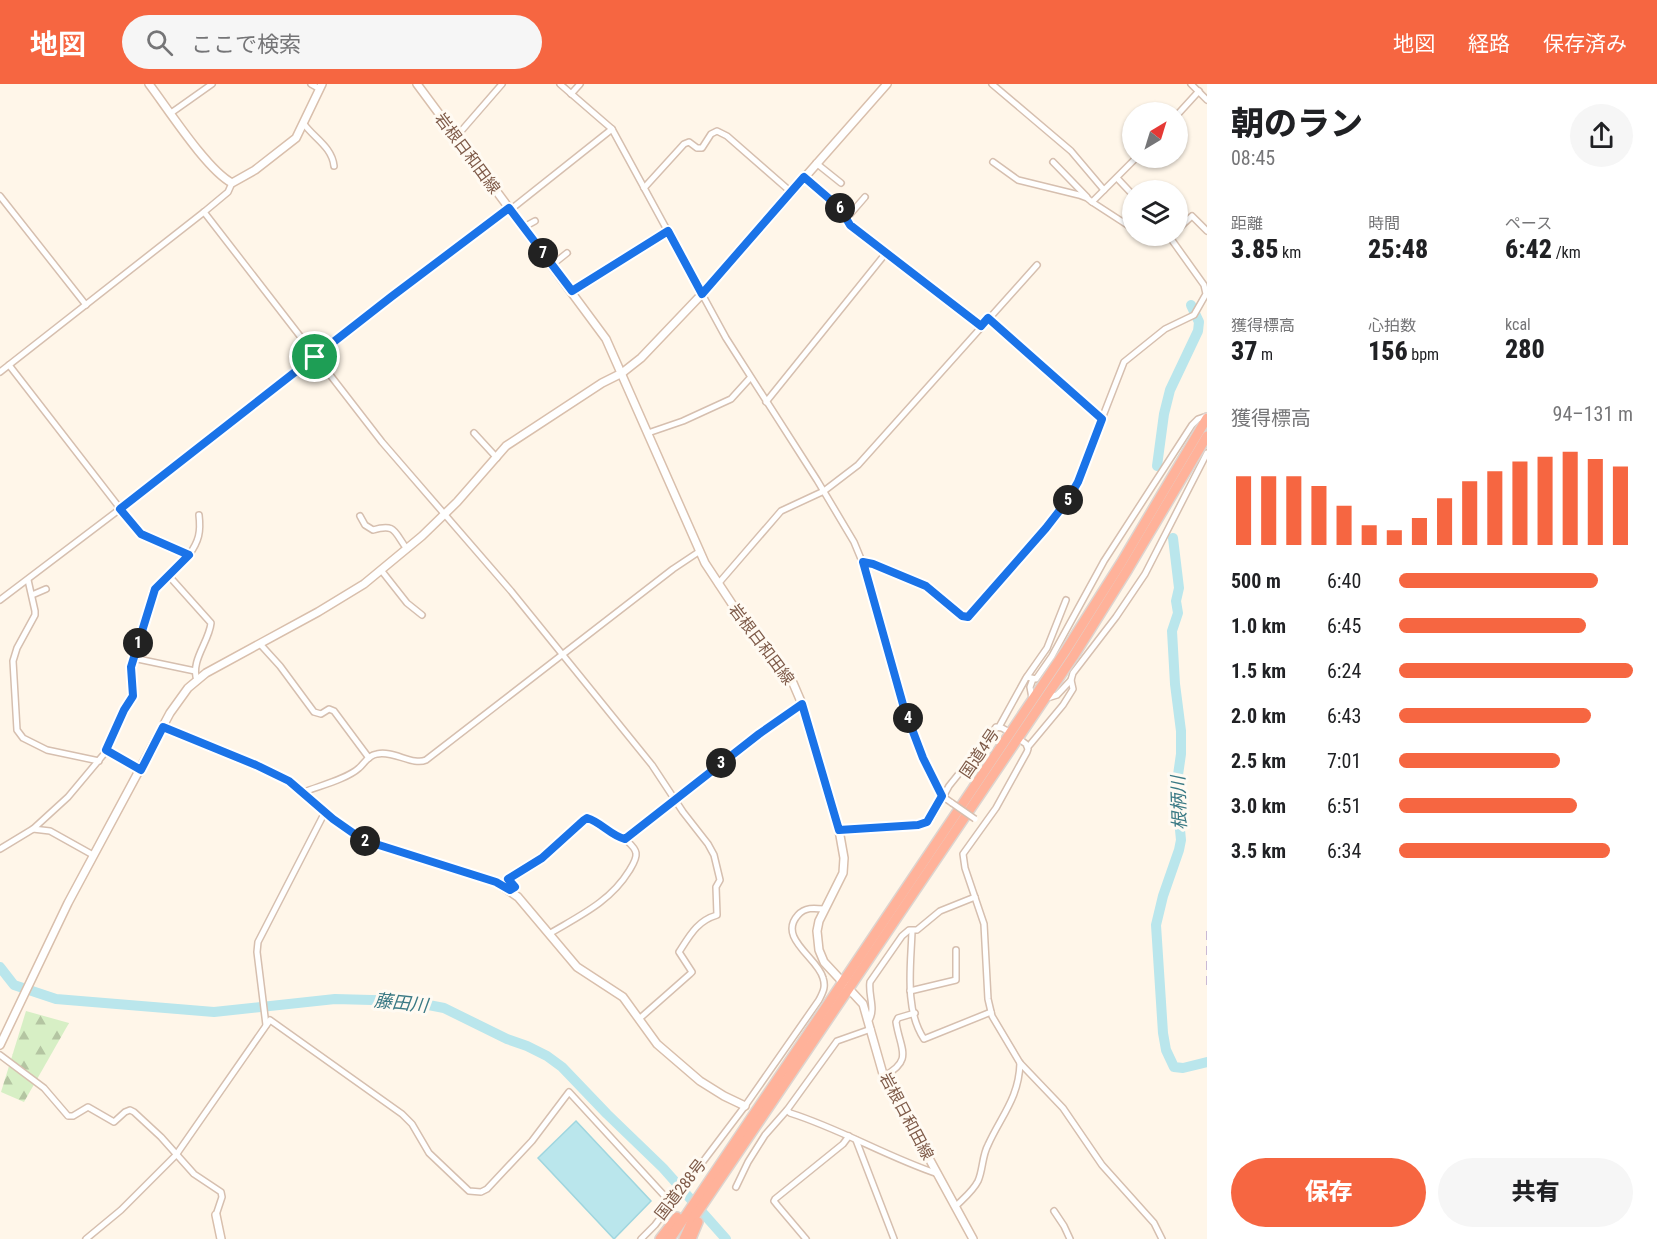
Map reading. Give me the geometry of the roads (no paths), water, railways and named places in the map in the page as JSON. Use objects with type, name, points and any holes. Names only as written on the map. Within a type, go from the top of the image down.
[{"type":"highway","name":"国道4号","points":[[728,1168],[849,989],[1014,735],[1033,700],[1121,563],[1207,417]]},
{"type":"highway","name":"国道4号","points":[[724,1158],[842,982],[1014,735],[1044,699],[1117,587],[1207,435]]},
{"type":"highway","name":"国道288号","points":[[660,1239],[690,1216],[708,1189],[724,1158]]},
{"type":"highway","name":"国道288号","points":[[691,1239],[690,1216],[708,1189],[728,1168]]},
{"type":"highway","points":[[670,1239],[690,1216]]},
{"type":"highway","points":[[684,1239],[690,1216]]},
{"type":"street","points":[[149,84],[201,153],[222,177],[232,183]]},
{"type":"street","points":[[171,113],[212,84]]},
{"type":"street","points":[[0,372],[204,212],[228,192],[232,183],[290,145],[304,124],[321,86],[311,84]]},
{"type":"street","name":"岩根日和田線","points":[[417,84],[602,332],[700,551],[718,584],[736,610],[784,668],[793,683],[802,704],[839,830],[844,858],[843,873],[819,921],[817,931],[819,950],[824,962],[863,1004],[885,1076],[973,1239]]},
{"type":"street","points":[[456,137],[502,84]]},
{"type":"street","points":[[560,84],[612,129],[750,378],[824,490],[854,542],[863,562],[904,708],[923,758],[942,796],[984,826]]},
{"type":"street","points":[[571,94],[580,84]]},
{"type":"street","points":[[0,1045],[37,965],[93,855],[176,704],[197,680],[344,597],[381,570],[407,549],[476,483],[506,446],[602,383],[622,373],[650,349],[702,294],[887,84]]},
{"type":"street","points":[[992,84],[1071,151],[1104,190]]},
{"type":"street","points":[[1191,84],[1207,99]]},
{"type":"street","points":[[1188,103],[1199,91]]},
{"type":"street","points":[[304,124],[328,150],[334,166]]},
{"type":"street","points":[[0,600],[612,129]]},
{"type":"street","points":[[644,188],[684,144],[688,142],[697,148],[702,148],[711,134],[717,131],[728,136],[791,192]]},
{"type":"street","points":[[993,162],[1018,180],[1090,200]]},
{"type":"street","points":[[1053,162],[1090,200],[1122,221]]},
{"type":"street","points":[[816,163],[841,183]]},
{"type":"street","points":[[1090,200],[1126,168]]},
{"type":"street","points":[[804,177],[840,208],[850,225],[981,326]]},
{"type":"street","points":[[1117,178],[1122,183]]},
{"type":"street","points":[[0,196],[86,305]]},
{"type":"street","points":[[846,219],[865,197]]},
{"type":"street","points":[[204,212],[382,442],[563,654],[652,765],[714,855],[720,880],[716,887],[717,915],[705,918],[692,932],[679,952],[692,972],[639,1019]]},
{"type":"street","points":[[1188,220],[1192,216],[1207,231]]},
{"type":"street","points":[[524,227],[535,220]]},
{"type":"street","points":[[572,291],[668,231]]},
{"type":"street","points":[[863,562],[926,586],[962,616],[968,617],[1067,501],[1078,482],[1121,368],[1128,357],[1165,329],[1191,317],[1206,294],[1200,278],[1176,246]]},
{"type":"street","points":[[552,265],[567,253]]},
{"type":"street","points":[[766,402],[886,253]]},
{"type":"street","points":[[718,584],[781,511],[824,490],[858,465],[1037,265]]},
{"type":"street","points":[[988,318],[1102,419]]},
{"type":"street","points":[[9,365],[141,534],[189,555]]},
{"type":"street","points":[[648,434],[731,399],[750,378]]},
{"type":"street","points":[[1030,678],[1036,679],[1052,656],[1104,561],[1192,424],[1198,419],[1207,417]]},
{"type":"street","points":[[474,433],[497,458]]},
{"type":"street","points":[[1044,699],[1058,695],[1071,680],[1073,673],[1136,589],[1206,456]]},
{"type":"street","points":[[0,849],[33,829],[68,797],[106,750],[133,696],[130,671],[155,589],[189,555],[199,540],[201,531],[199,515]]},
{"type":"street","points":[[360,516],[365,525],[373,530],[385,526],[390,528],[407,549]]},
{"type":"street","points":[[304,792],[349,774],[369,758],[380,753],[406,757],[418,762],[426,760],[673,568],[700,551]]},
{"type":"street","points":[[381,570],[407,603],[422,615]]},
{"type":"street","points":[[169,576],[211,623],[196,663],[197,680]]},
{"type":"street","points":[[28,580],[35,615],[17,648],[13,661],[17,730],[23,738],[47,750],[99,761]]},
{"type":"street","points":[[32,595],[46,589]]},
{"type":"street","points":[[839,830],[925,824],[932,817],[942,796],[994,730],[999,727],[1030,678],[1047,648],[1066,600]]},
{"type":"street","points":[[260,644],[280,666],[314,712],[321,714],[329,709],[334,711],[369,758]]},
{"type":"street","points":[[133,658],[195,671]]},
{"type":"street","points":[[1030,678],[1033,700]]},
{"type":"street","points":[[1071,680],[1073,689],[1063,705],[1028,747],[996,808],[963,855],[965,868],[984,924],[988,999],[991,1012],[1020,1063],[1063,1108],[1102,1165],[1154,1223],[1162,1239]]},
{"type":"street","points":[[625,839],[759,734],[802,704]]},
{"type":"street","points":[[163,727],[274,773],[304,792],[345,828],[372,844],[490,880],[510,890],[535,915],[576,967],[623,997],[657,1044],[700,1081],[745,1106]]},
{"type":"street","points":[[999,727],[1014,735],[1028,747]]},
{"type":"street","points":[[106,750],[141,770]]},
{"type":"street","points":[[266,1026],[260,982],[258,942],[325,812]]},
{"type":"street","points":[[510,890],[515,887],[508,879],[548,853],[586,819],[593,820],[625,839],[634,848],[636,855],[631,868],[617,888],[599,904],[549,934]]},
{"type":"street","points":[[33,829],[50,831],[93,855]]},
{"type":"street","points":[[869,1020],[872,1011],[870,982],[902,936],[909,930],[917,930],[940,911],[975,897]]},
{"type":"street","points":[[641,1239],[673,1202],[745,1106],[819,1000],[824,990],[822,975],[797,942],[792,928],[793,921],[800,912],[810,908],[824,909]]},
{"type":"street","points":[[912,931],[910,991],[920,1032],[924,1039],[991,1012]]},
{"type":"street","points":[[910,991],[956,980],[956,950]]},
{"type":"street","points":[[885,1076],[902,1064],[904,1057],[896,1022],[898,1018],[915,1013]]},
{"type":"street","points":[[86,1239],[121,1210],[176,1155],[270,1020],[402,1114],[412,1124],[429,1153],[469,1191],[481,1192],[487,1189],[532,1141],[569,1092],[673,1202]]},
{"type":"street","points":[[736,1187],[765,1135],[787,1110],[837,1041],[871,1029]]},
{"type":"street","points":[[0,1055],[44,1088],[68,1116],[73,1116],[88,1107],[114,1122],[125,1112],[132,1111],[161,1137],[194,1174],[221,1192],[222,1197],[216,1215],[221,1239]]},
{"type":"street","points":[[956,1206],[977,1182],[988,1145],[1014,1097],[1020,1076],[1020,1063]]},
{"type":"street","points":[[787,1110],[917,1167],[939,1174]]},
{"type":"street","points":[[806,1239],[774,1201],[843,1144],[849,1136]]},
{"type":"street","points":[[856,1139],[894,1239]]},
{"type":"street","points":[[1053,1211],[1070,1239]]},
{"type":"water","points":[[576,1121],[651,1201],[614,1239],[538,1158]]},
{"type":"waterway","name":"根柄川","points":[[1157,466],[1164,414],[1170,390],[1198,331],[1199,322],[1191,305]]},
{"type":"waterway","name":"根柄川","points":[[1173,538],[1179,588],[1176,601],[1178,613],[1172,631],[1181,731],[1181,754],[1176,789],[1181,840],[1156,925],[1163,1033],[1166,1050],[1174,1067],[1183,1068],[1207,1062]]},
{"type":"waterway","name":"藤田川","points":[[0,967],[14,985],[56,999],[214,1012],[335,999],[408,1001],[444,1008],[507,1039],[527,1046],[562,1067],[663,1168],[726,1239]]},
{"type":"railway","points":[[1207,931],[1207,986]]}]
